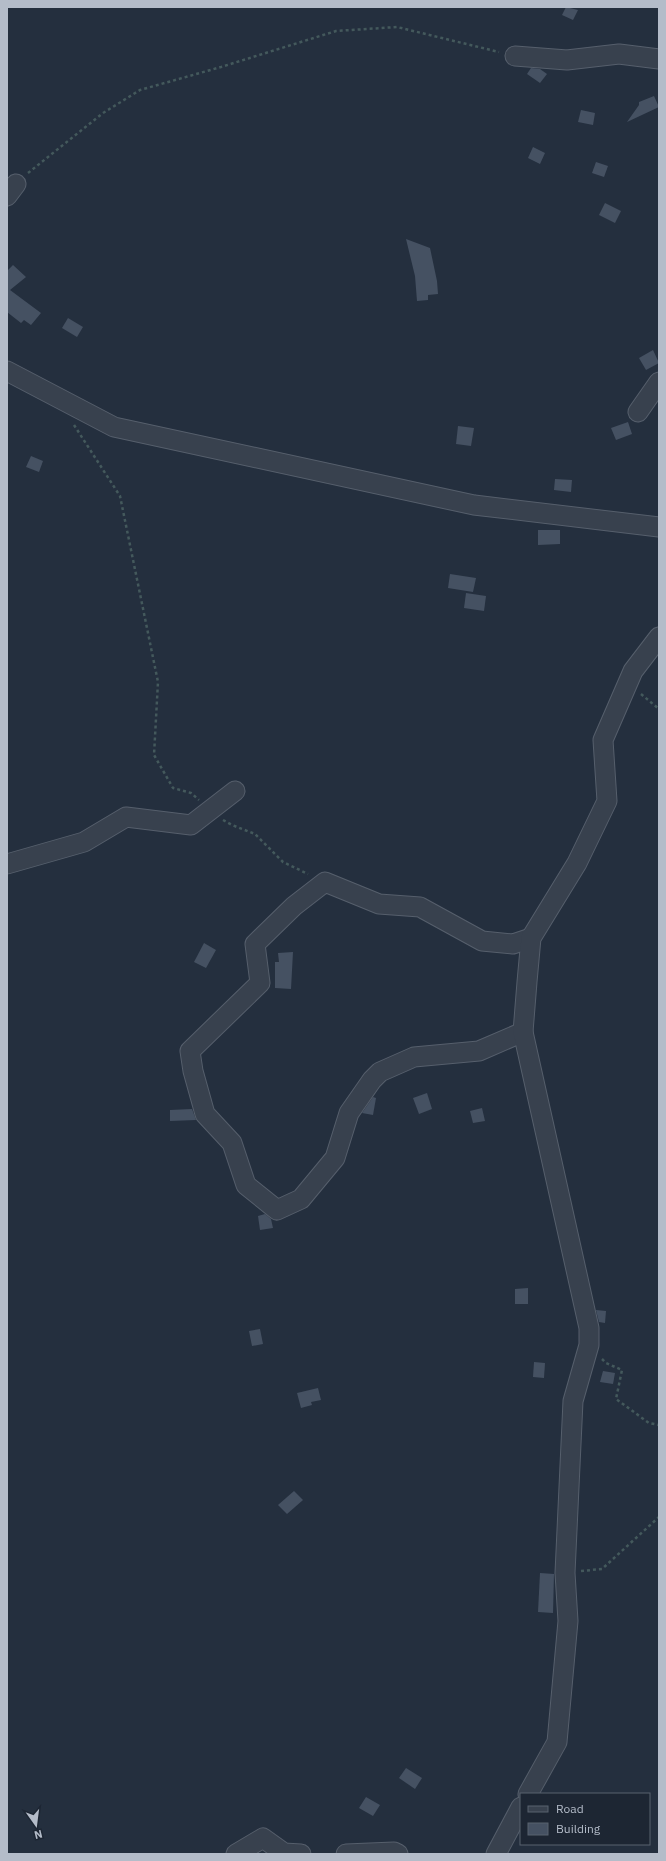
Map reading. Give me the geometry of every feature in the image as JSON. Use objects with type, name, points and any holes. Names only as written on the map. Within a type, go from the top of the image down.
[{"type":"street","points":[[515,56],[567,60],[619,54],[659,59]]},
{"type":"street","points":[[7,371],[114,427],[474,505],[659,526]]},
{"type":"street","points":[[638,412],[659,382]]},
{"type":"street","points":[[529,1793],[557,1742],[568,1622],[565,1573],[573,1401],[589,1345],[589,1328],[523,1032],[531,938],[576,863],[607,802],[603,740],[627,682],[633,671],[659,637]]},
{"type":"street","points":[[7,864],[84,842],[126,817],[191,825],[208,810],[235,791]]},
{"type":"street","points":[[523,1032],[479,1052],[414,1057],[380,1072],[348,1113],[335,1158],[301,1199],[277,1210],[246,1185],[232,1143],[204,1114],[190,1051],[260,983],[255,944],[294,906],[325,882],[379,904],[420,907],[482,941],[513,944],[531,938]]},
{"type":"street","points":[[496,1854],[520,1809]]},
{"type":"street","points":[[236,1854],[263,1838],[284,1853],[301,1854]]},
{"type":"street","points":[[346,1854],[394,1852],[398,1854]]},
{"type":"path","points":[[11,190],[97,117],[140,90],[221,68],[336,31],[397,28],[515,56]]},
{"type":"path","points":[[73,423],[120,496],[158,682],[154,756],[173,788],[191,793],[208,810],[232,825],[255,834],[283,862],[325,882]]},
{"type":"path","points":[[627,682],[659,709]]},
{"type":"path","points":[[589,1345],[606,1363],[622,1370],[616,1399],[649,1423],[659,1425]]},
{"type":"path","points":[[565,1573],[602,1569],[659,1517]]},
{"type":"building","points":[[566,7],[578,10],[573,20],[562,15]]},
{"type":"building","points":[[531,68],[540,69],[547,74],[540,83],[527,74]]},
{"type":"building","points":[[654,96],[659,107],[627,122],[639,105],[639,102]]},
{"type":"building","points":[[581,110],[595,113],[593,125],[578,122]]},
{"type":"building","points":[[533,147],[545,153],[540,164],[528,158]]},
{"type":"building","points":[[596,162],[608,166],[604,177],[592,173]]},
{"type":"building","points":[[605,203],[621,211],[615,223],[599,215]]},
{"type":"building","points":[[406,239],[430,248],[437,281],[438,294],[428,295],[428,300],[417,301],[415,276]]},
{"type":"building","points":[[13,265],[26,277],[10,290],[41,313],[31,325],[24,320],[21,323],[7,312],[7,271]]},
{"type":"building","points":[[68,318],[83,327],[77,337],[62,328]]},
{"type":"building","points":[[653,350],[659,363],[646,370],[639,358]]},
{"type":"building","points":[[628,422],[632,434],[616,440],[611,428]]},
{"type":"building","points":[[458,426],[474,428],[471,446],[456,444]]},
{"type":"building","points":[[31,456],[43,461],[39,472],[26,467]]},
{"type":"building","points":[[555,479],[572,480],[571,492],[554,490]]},
{"type":"building","points":[[538,530],[560,530],[560,544],[538,545]]},
{"type":"building","points":[[450,574],[476,578],[473,592],[448,588]]},
{"type":"building","points":[[466,593],[486,596],[484,611],[464,608]]},
{"type":"building","points":[[204,943],[216,950],[206,968],[194,962]]},
{"type":"building","points":[[293,952],[291,989],[275,988],[275,962],[279,962],[278,953]]},
{"type":"building","points":[[427,1093],[432,1109],[419,1114],[413,1098]]},
{"type":"building","points":[[373,1097],[376,1098],[373,1115],[362,1113]]},
{"type":"building","points":[[482,1108],[485,1121],[473,1123],[470,1111]]},
{"type":"building","points":[[192,1109],[196,1120],[170,1121],[170,1110]]},
{"type":"building","points":[[265,1214],[271,1219],[273,1228],[260,1230],[258,1216]]},
{"type":"building","points":[[528,1288],[528,1304],[515,1304],[515,1289]]},
{"type":"building","points":[[596,1310],[606,1311],[605,1323],[599,1322]]},
{"type":"building","points":[[260,1329],[263,1344],[252,1346],[249,1331]]},
{"type":"building","points":[[534,1362],[545,1363],[544,1378],[533,1377]]},
{"type":"building","points":[[603,1371],[615,1373],[613,1384],[600,1382]]},
{"type":"building","points":[[318,1388],[321,1400],[311,1402],[312,1405],[301,1408],[297,1393]]},
{"type":"building","points":[[294,1491],[303,1500],[287,1514],[278,1505]]},
{"type":"building","points":[[540,1573],[554,1574],[553,1613],[538,1612]]},
{"type":"building","points":[[406,1768],[422,1778],[415,1789],[399,1778]]},
{"type":"building","points":[[366,1797],[380,1805],[373,1816],[359,1808]]}]
